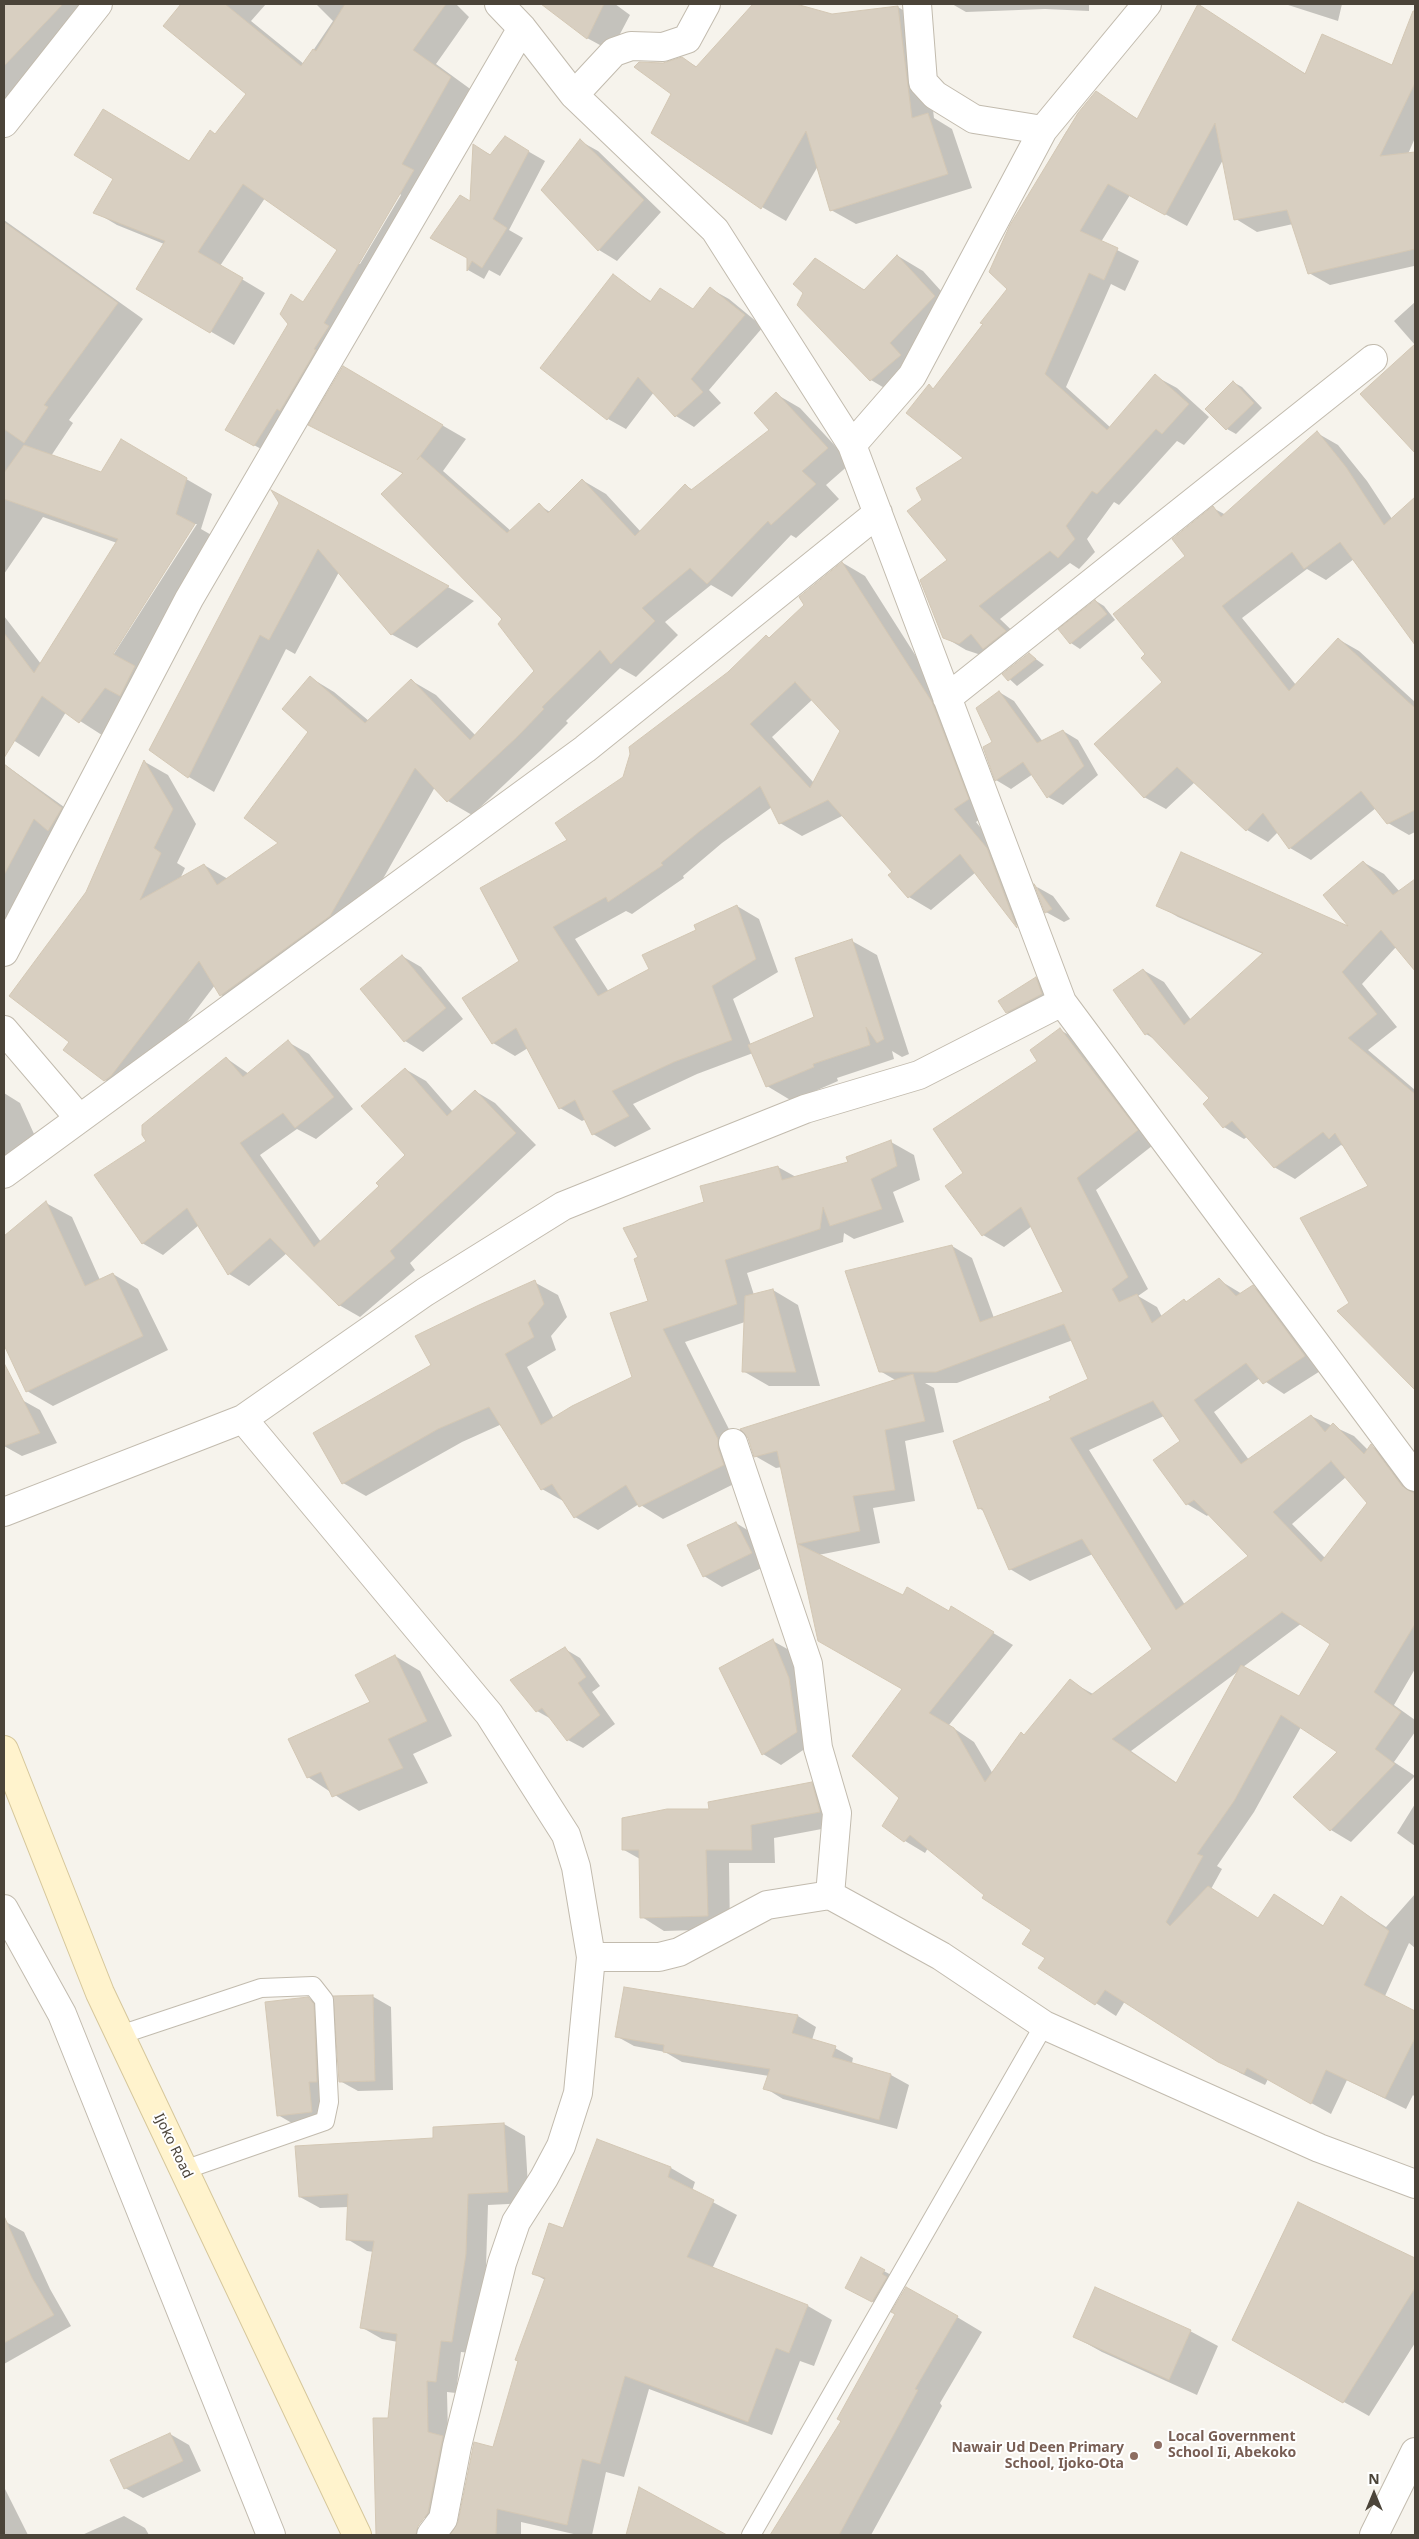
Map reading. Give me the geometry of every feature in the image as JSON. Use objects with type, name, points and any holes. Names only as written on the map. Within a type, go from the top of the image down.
[{"type":"main road","name":"Ijoko Road","points":[[4,1750],[100,1993],[357,2535]]},
{"type":"street","points":[[4,124],[98,4]]},
{"type":"street","points":[[498,4],[522,28],[574,95],[715,230],[852,445],[1062,1002],[1415,1477]]},
{"type":"street","points":[[574,95],[614,52],[631,46],[663,47],[687,39],[706,4]]},
{"type":"street","points":[[917,4],[924,82],[935,95],[974,120],[1043,130]]},
{"type":"street","points":[[852,445],[912,376],[1043,130],[1147,4]]},
{"type":"street","points":[[4,952],[189,599],[522,28]]},
{"type":"street","points":[[947,698],[1372,359]]},
{"type":"street","points":[[4,1174],[585,748],[878,513]]},
{"type":"street","points":[[4,1512],[243,1419],[425,1292],[563,1206],[805,1109],[919,1075],[1062,1002]]},
{"type":"street","points":[[4,1030],[79,1118]]},
{"type":"street","points":[[243,1419],[489,1714],[566,1835],[576,1867],[591,1957],[578,2093],[560,2146],[544,2178],[516,2222],[502,2263],[457,2446],[443,2519],[431,2535]]},
{"type":"street","points":[[733,1443],[808,1664],[818,1748],[837,1813],[830,1895]]},
{"type":"street","points":[[591,1957],[659,1957],[672,1953],[767,1905],[830,1895],[941,1956],[1044,2025],[1319,2148],[1415,2184]]},
{"type":"street","points":[[4,1909],[62,2014],[271,2535]]},
{"type":"street","points":[[1374,2535],[1415,2452]]},
{"type":"lane","points":[[120,2035],[260,1988],[313,1986],[324,2000],[329,2102],[325,2121],[184,2170]]},
{"type":"lane","points":[[751,2535],[1044,2025]]},
{"type":"building","points":[[4,4],[63,4],[4,66]]},
{"type":"building","points":[[181,4],[225,4],[301,66],[313,49],[316,51],[345,4],[446,4],[413,50],[451,77],[402,164],[414,170],[324,323],[329,326],[314,349],[316,350],[280,411],[277,409],[254,446],[225,430],[288,324],[280,314],[291,294],[303,302],[337,250],[243,184],[198,252],[243,278],[210,333],[136,289],[165,241],[93,213],[113,179],[74,155],[103,109],[189,161],[210,130],[215,134],[246,94],[163,26]]},
{"type":"building","points":[[541,4],[604,4],[587,39]]},
{"type":"building","points":[[753,4],[796,4],[832,14],[898,6],[912,118],[928,113],[948,174],[830,211],[806,131],[761,209],[651,133],[671,94],[634,67],[639,62],[663,63],[682,57],[696,67]]},
{"type":"building","points":[[1198,4],[1305,74],[1322,34],[1392,65],[1413,11],[1415,11],[1415,83],[1380,156],[1415,152],[1415,249],[1308,274],[1287,210],[1234,220],[1215,123],[1165,215],[1108,184],[1080,231],[1118,248],[1104,280],[1089,273],[1045,374],[1107,430],[1155,374],[1189,404],[1162,434],[1156,429],[1097,494],[1092,491],[1066,526],[1075,539],[1058,558],[1050,551],[979,606],[1006,631],[983,649],[971,634],[959,644],[943,638],[920,580],[947,560],[907,511],[922,500],[916,488],[963,458],[906,413],[929,384],[933,389],[983,324],[980,323],[1007,289],[989,272],[1010,225],[1078,113],[1096,91],[1137,119]]},
{"type":"building","points":[[505,136],[529,151],[493,219],[507,228],[482,268],[472,261],[467,271],[467,258],[430,238],[460,195],[470,201],[473,144],[490,155]]},
{"type":"building","points":[[580,139],[644,200],[598,251],[541,190]]},
{"type":"building","points":[[4,222],[118,303],[44,405],[48,407],[24,443],[4,429]]},
{"type":"building","points":[[897,255],[935,296],[890,343],[901,355],[870,381],[797,305],[803,293],[793,284],[815,258],[864,290]]},
{"type":"building","points":[[613,274],[650,302],[660,288],[693,309],[710,287],[745,315],[691,379],[703,392],[675,417],[638,377],[607,420],[540,368]]},
{"type":"building","points":[[1415,344],[1415,453],[1360,394]]},
{"type":"building","points":[[343,366],[443,425],[417,460],[420,456],[507,533],[539,503],[548,513],[582,479],[635,536],[685,484],[691,490],[769,430],[754,413],[776,392],[828,448],[802,471],[816,484],[771,525],[768,521],[707,584],[690,568],[642,608],[655,621],[611,664],[600,650],[542,707],[544,709],[517,737],[447,802],[415,768],[330,916],[220,996],[199,961],[111,1076],[104,1081],[63,1050],[69,1042],[9,996],[86,892],[144,760],[173,809],[154,848],[161,853],[140,900],[204,864],[217,885],[278,843],[244,818],[308,732],[282,709],[310,676],[365,723],[411,679],[470,740],[534,671],[498,624],[502,619],[381,494],[403,473],[308,425]]},
{"type":"building","points":[[1233,381],[1254,403],[1226,430],[1205,409]]},
{"type":"building","points":[[1317,431],[1346,467],[1384,525],[1415,497],[1415,645],[1340,542],[1304,569],[1292,552],[1222,606],[1289,691],[1338,638],[1415,708],[1415,810],[1387,824],[1361,791],[1289,849],[1263,813],[1246,831],[1177,767],[1144,798],[1094,744],[1162,682],[1141,658],[1145,654],[1113,614],[1185,556],[1172,539],[1213,506],[1221,517]]},
{"type":"building","points":[[121,439],[187,478],[176,514],[195,524],[113,654],[135,666],[120,696],[105,688],[79,723],[42,696],[4,758],[4,633],[34,673],[118,539],[4,499],[4,473],[24,445],[101,472]]},
{"type":"building","points":[[271,490],[449,586],[391,635],[318,549],[269,640],[260,635],[188,778],[149,750],[279,503]]},
{"type":"building","points":[[842,562],[932,702],[969,799],[954,809],[987,848],[1017,928],[960,854],[908,898],[888,875],[892,872],[828,800],[779,824],[760,786],[700,831],[661,863],[663,865],[608,902],[606,897],[553,927],[598,996],[649,969],[642,955],[696,930],[694,925],[737,905],[756,959],[712,986],[732,1040],[674,1062],[612,1091],[629,1116],[592,1135],[575,1100],[559,1109],[516,1028],[492,1044],[462,998],[519,961],[480,888],[567,840],[555,823],[623,777],[630,754],[629,747],[728,672],[766,635],[769,638],[804,605],[799,597]],"holes":[[[795,682],[840,731],[810,788],[750,724]]]},
{"type":"building","points":[[1095,600],[1107,614],[1070,644],[1058,629]]},
{"type":"building","points":[[1029,653],[1036,659],[1008,681],[1002,674]]},
{"type":"building","points":[[999,691],[1037,743],[1063,730],[1084,766],[1047,798],[1023,762],[995,781],[983,747],[992,742],[976,708]]},
{"type":"building","points":[[4,764],[62,808],[48,831],[34,819],[4,875]]},
{"type":"building","points":[[1181,852],[1348,926],[1323,895],[1363,861],[1393,895],[1415,879],[1415,971],[1381,930],[1342,972],[1377,1014],[1348,1038],[1415,1094],[1415,1390],[1337,1311],[1349,1303],[1300,1218],[1368,1186],[1335,1133],[1329,1139],[1323,1132],[1274,1168],[1232,1121],[1223,1128],[1203,1104],[1209,1098],[1148,1033],[1145,1035],[1113,990],[1143,969],[1184,1025],[1263,953],[1156,906]]},
{"type":"building","points":[[1034,884],[1052,909],[1045,913]]},
{"type":"building","points":[[852,939],[884,1039],[877,1043],[866,1027],[870,1045],[813,1064],[814,1067],[766,1087],[748,1045],[814,1017],[795,958]]},
{"type":"building","points":[[402,955],[446,1008],[404,1042],[360,989]]},
{"type":"building","points":[[1036,977],[1042,994],[1006,1013],[998,1001]]},
{"type":"building","points":[[1060,1028],[1138,1130],[1077,1178],[1128,1277],[1112,1289],[1119,1302],[1137,1294],[1152,1323],[1184,1299],[1186,1302],[1219,1278],[1236,1296],[1253,1285],[1305,1356],[1263,1384],[1246,1363],[1194,1400],[1241,1464],[1311,1415],[1325,1432],[1333,1423],[1364,1454],[1371,1444],[1402,1486],[1415,1494],[1415,1624],[1374,1692],[1401,1712],[1375,1749],[1395,1764],[1330,1831],[1293,1797],[1337,1752],[1281,1715],[1234,1801],[1197,1854],[1203,1856],[1166,1922],[1170,1926],[1208,1886],[1258,1918],[1274,1894],[1323,1926],[1341,1896],[1389,1931],[1364,1985],[1415,2011],[1415,2038],[1385,2098],[1326,2070],[1311,2104],[1247,2068],[1244,2074],[1218,2062],[1105,1990],[1095,2005],[1038,1968],[1045,1958],[1022,1944],[1031,1930],[982,1898],[984,1895],[910,1835],[904,1842],[882,1826],[899,1798],[852,1756],[902,1689],[818,1641],[777,1451],[754,1457],[748,1438],[740,1429],[913,1374],[925,1421],[885,1430],[895,1490],[853,1496],[860,1531],[798,1544],[903,1595],[907,1587],[949,1611],[951,1606],[994,1632],[929,1713],[954,1728],[985,1782],[1021,1732],[1024,1735],[1070,1679],[1091,1695],[1152,1649],[1082,1539],[1009,1570],[982,1508],[978,1509],[953,1441],[1051,1400],[1049,1397],[1088,1379],[1064,1324],[936,1372],[879,1372],[845,1271],[952,1245],[980,1322],[1063,1292],[1021,1207],[982,1236],[945,1186],[963,1173],[933,1129],[1037,1061],[1030,1050]],"holes":[[[1153,1401],[1180,1441],[1153,1460],[1186,1505],[1194,1500],[1248,1556],[1176,1610],[1070,1438]],[[1331,1461],[1367,1503],[1321,1562],[1273,1512]],[[1282,1612],[1330,1644],[1299,1696],[1241,1665],[1176,1783],[1112,1739]]]},
{"type":"building","points":[[288,1040],[334,1097],[295,1128],[283,1113],[240,1143],[314,1247],[379,1186],[376,1183],[405,1155],[361,1106],[405,1068],[447,1116],[475,1090],[516,1133],[390,1251],[395,1258],[339,1306],[270,1238],[228,1275],[187,1208],[142,1244],[94,1175],[146,1141],[142,1135],[142,1125],[226,1057],[243,1077]]},
{"type":"building","points":[[891,1140],[897,1166],[871,1179],[882,1209],[830,1226],[823,1207],[820,1229],[725,1260],[737,1304],[663,1329],[718,1439],[718,1448],[724,1465],[639,1507],[626,1485],[574,1518],[552,1484],[541,1490],[489,1407],[438,1429],[342,1484],[313,1433],[431,1365],[415,1336],[535,1280],[544,1304],[528,1323],[534,1337],[505,1354],[541,1425],[572,1406],[632,1377],[610,1313],[648,1301],[634,1259],[638,1257],[623,1228],[704,1202],[700,1186],[778,1166],[782,1180],[848,1162],[846,1157]]},
{"type":"building","points":[[46,1201],[85,1286],[113,1273],[143,1336],[26,1392],[4,1345],[4,1236]]},
{"type":"building","points":[[773,1289],[796,1372],[742,1372],[745,1296]]},
{"type":"building","points":[[4,1363],[40,1433],[4,1446]]},
{"type":"building","points":[[736,1522],[752,1553],[703,1577],[687,1545]]},
{"type":"building","points":[[773,1639],[789,1678],[797,1732],[762,1755],[719,1668]]},
{"type":"building","points":[[565,1647],[586,1677],[578,1683],[600,1715],[567,1741],[542,1708],[536,1712],[510,1680]]},
{"type":"building","points":[[395,1655],[427,1721],[388,1739],[403,1768],[332,1797],[321,1772],[307,1778],[288,1739],[370,1702],[355,1675]]},
{"type":"building","points":[[812,1782],[820,1812],[751,1825],[752,1850],[706,1850],[708,1916],[640,1918],[639,1850],[622,1850],[622,1818],[667,1809],[709,1809],[708,1802]]},
{"type":"building","points":[[624,1987],[798,2015],[792,2033],[836,2046],[832,2057],[891,2074],[879,2120],[763,2089],[770,2069],[663,2052],[664,2045],[615,2037]]},
{"type":"building","points":[[373,1995],[375,2081],[339,2082],[333,1996]]},
{"type":"building","points":[[308,1997],[314,2004],[317,2082],[309,2082],[312,2112],[277,2116],[265,2002]]},
{"type":"building","points":[[504,2123],[508,2192],[468,2194],[466,2254],[452,2342],[441,2341],[436,2382],[427,2381],[428,2432],[443,2436],[428,2513],[418,2526],[416,2535],[376,2535],[373,2418],[388,2418],[397,2334],[360,2328],[374,2241],[346,2240],[348,2194],[299,2197],[295,2146],[433,2138],[433,2127]]},
{"type":"building","points":[[597,2139],[671,2167],[668,2177],[714,2200],[687,2257],[808,2305],[789,2353],[776,2348],[748,2422],[625,2376],[600,2464],[582,2459],[567,2525],[497,2509],[496,2535],[450,2535],[458,2522],[474,2442],[493,2447],[518,2361],[515,2360],[545,2278],[532,2274],[549,2223],[563,2228]]},
{"type":"building","points":[[1298,2202],[1415,2258],[1415,2288],[1343,2403],[1232,2340]]},
{"type":"building","points":[[4,2216],[32,2278],[54,2315],[4,2343]]},
{"type":"building","points":[[861,2257],[885,2270],[882,2274],[887,2277],[872,2302],[845,2288]]},
{"type":"building","points":[[906,2287],[958,2316],[915,2389],[918,2390],[839,2535],[770,2535],[841,2421],[837,2419],[895,2314],[891,2312]]},
{"type":"building","points":[[1095,2287],[1191,2330],[1169,2380],[1073,2337]]},
{"type":"building","points":[[170,2433],[183,2461],[124,2489],[110,2460]]},
{"type":"building","points":[[639,2487],[727,2535],[626,2535]]},
{"type":"place","name":"Local Government School Ii, Abekoko","points":[[1158,2445]]},
{"type":"place","name":"Nawair Ud Deen Primary School, Ijoko-Ota","points":[[1134,2456]]}]
